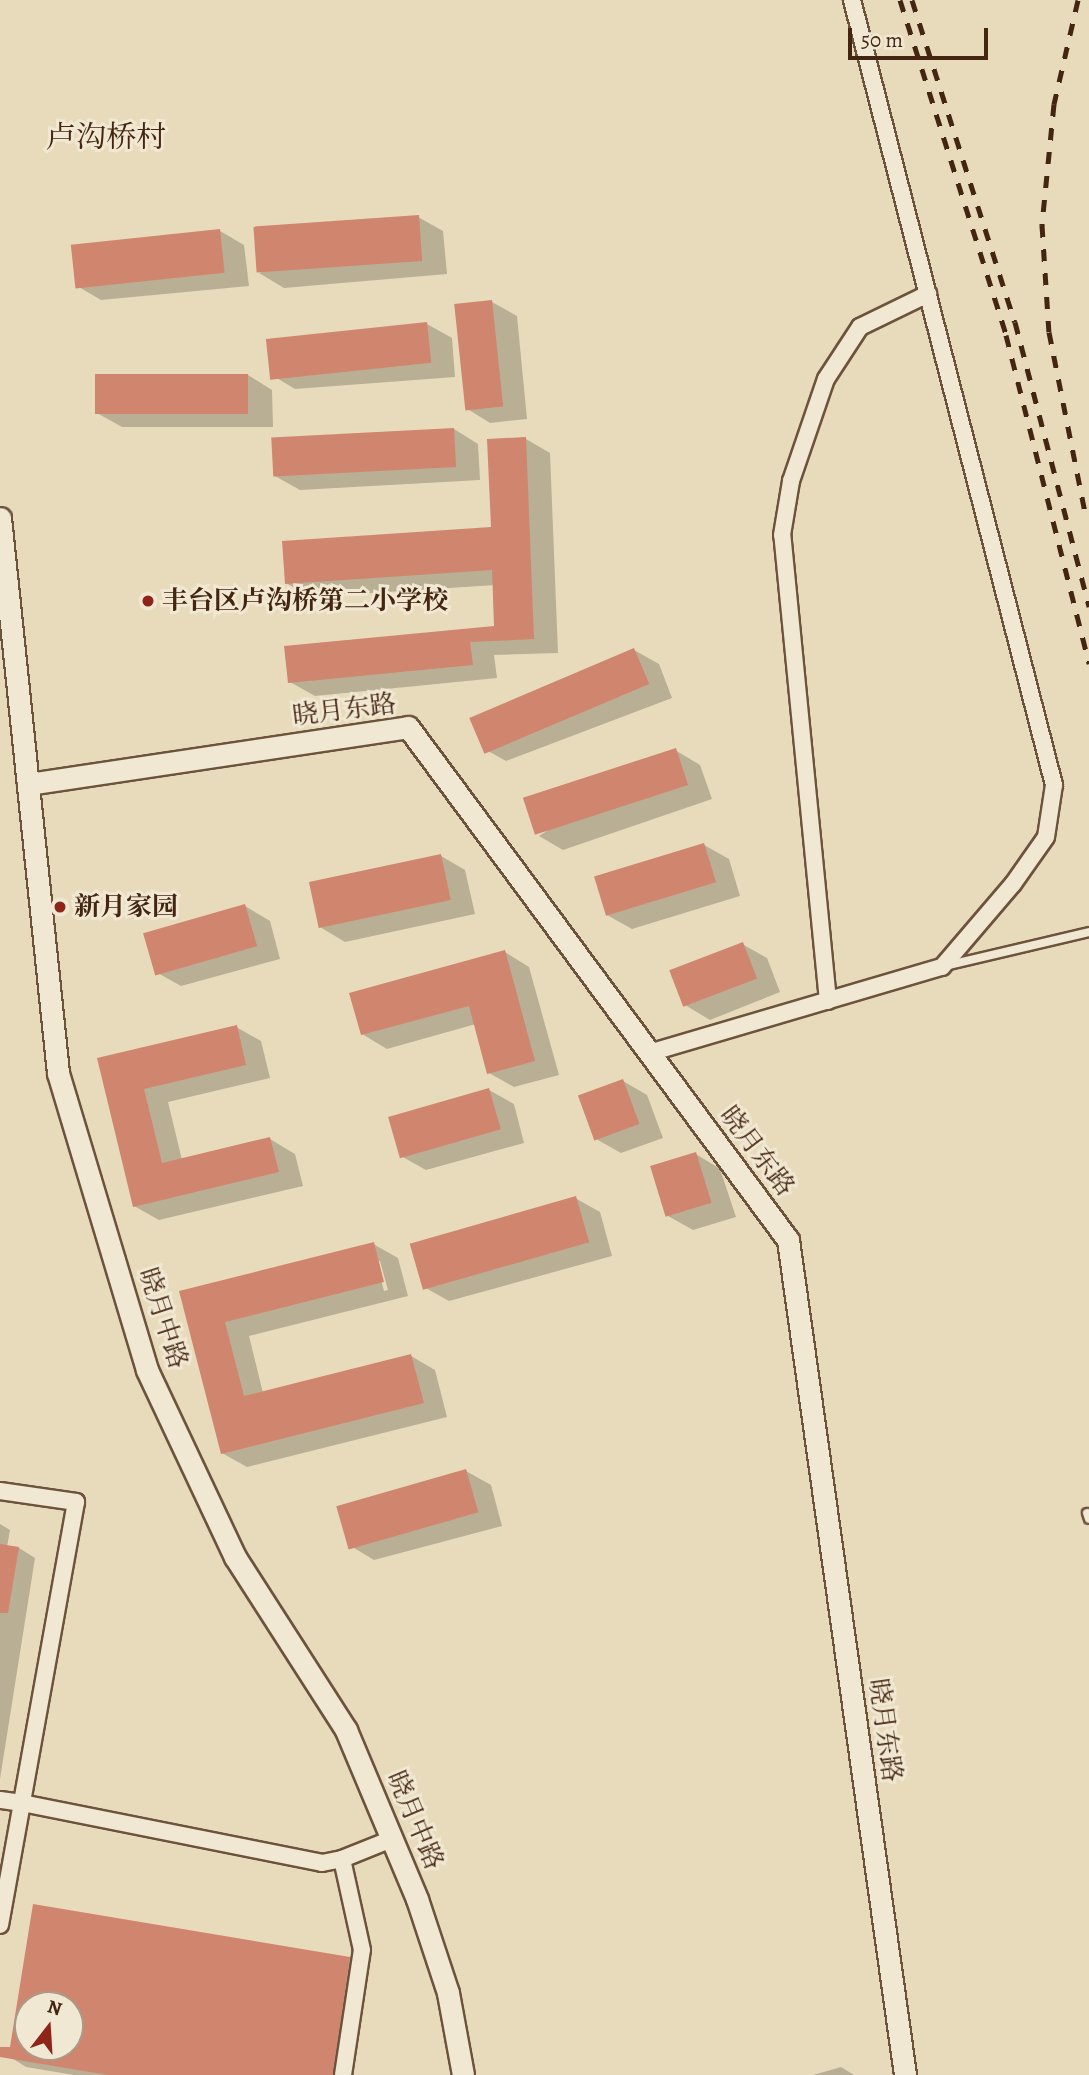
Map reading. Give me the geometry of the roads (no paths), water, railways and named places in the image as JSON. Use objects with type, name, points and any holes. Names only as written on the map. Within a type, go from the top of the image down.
[{"type":"street","points":[[649,1053],[942,967],[1013,884],[1046,837],[1054,785],[852,0]]},
{"type":"street","points":[[828,1001],[782,535],[791,481],[826,379],[860,327],[928,295]]},
{"type":"street","name":"晓月中路","points":[[0,518],[58,1073],[147,1370],[235,1557],[346,1730],[417,1899],[448,1993],[463,2075]]},
{"type":"street","name":"晓月东路","points":[[28,783],[408,727],[788,1240],[905,2075]]},
{"type":"street","points":[[0,1491],[76,1502],[0,1926]]},
{"type":"street","points":[[0,1800],[322,1863],[341,1859],[392,1839]]},
{"type":"street","points":[[341,1859],[362,1950],[343,2075]]},
{"type":"lane","points":[[942,967],[1089,932]]},
{"type":"railway","points":[[900,0],[1006,335],[1089,664]]},
{"type":"railway","points":[[912,0],[1015,322],[1089,607]]},
{"type":"railway","points":[[1078,0],[1054,104],[1042,225],[1049,332],[1086,518]]},
{"type":"place","name":"丰台区卢沟桥第二小学校","points":[[148,601]]},
{"type":"place","name":"新月家园","points":[[60,907]]},
{"type":"district","name":"卢沟桥村","points":[[106,137]]}]
